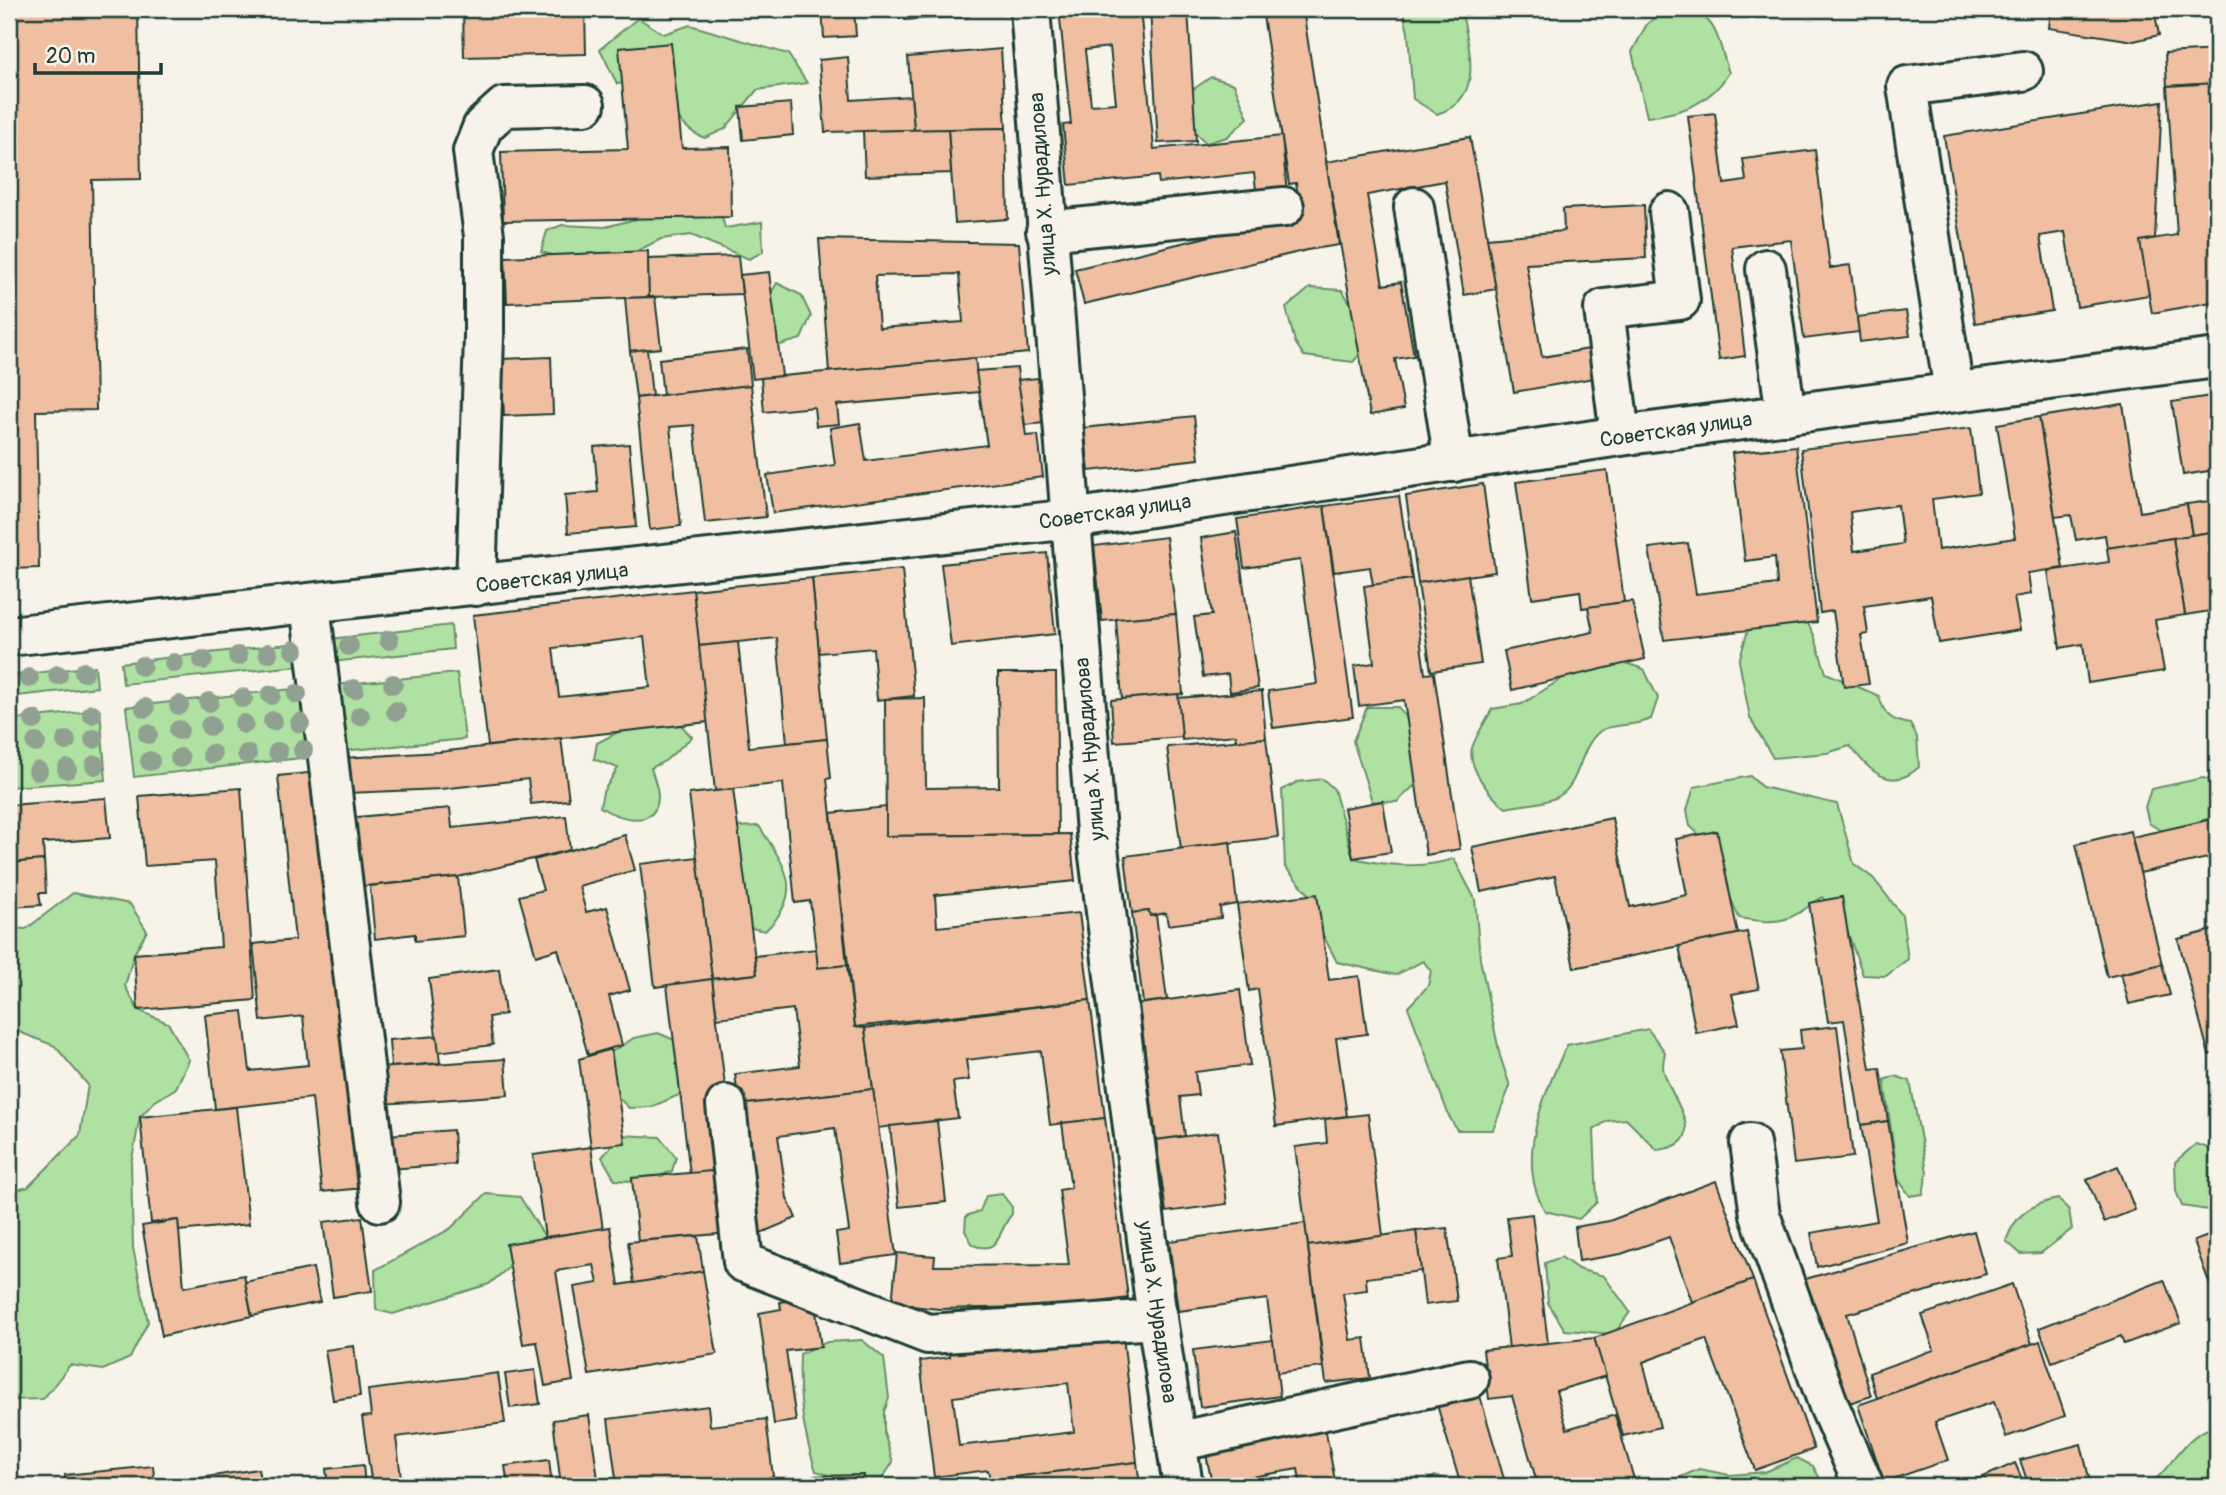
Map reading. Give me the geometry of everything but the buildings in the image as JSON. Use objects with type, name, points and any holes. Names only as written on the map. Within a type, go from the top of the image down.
[{"type":"street","name":"улица Х. Нурадилова","points":[[1030,9],[1097,832],[1157,1319],[1183,1486]]},
{"type":"street","points":[[1954,392],[1907,86],[2023,71]]},
{"type":"street","points":[[476,586],[484,236],[473,152],[483,126],[504,107],[585,105]]},
{"type":"street","points":[[1046,231],[1284,207]]},
{"type":"street","points":[[1414,207],[1454,462]]},
{"type":"street","points":[[1620,436],[1604,309],[1680,300],[1670,212]]},
{"type":"street","points":[[1766,269],[1786,415]]},
{"type":"street","name":"Советская улица","points":[[9,636],[1072,519],[1620,436],[2217,358]]},
{"type":"street","points":[[310,604],[380,1202]]},
{"type":"street","points":[[726,1105],[743,1262],[928,1334],[1157,1319]]},
{"type":"street","points":[[1750,1143],[1760,1215],[1829,1406],[1864,1486]]},
{"type":"street","points":[[1176,1442],[1469,1380]]},
{"type":"green space","points":[[1403,9],[1461,9],[1470,55],[1468,84],[1463,97],[1452,107],[1437,114],[1413,99],[1408,33]]},
{"type":"green space","points":[[1667,9],[1684,10],[1705,18],[1717,35],[1729,73],[1713,92],[1694,105],[1672,113],[1647,117],[1632,52],[1647,24]]},
{"type":"green space","points":[[638,18],[664,34],[690,25],[788,54],[807,83],[757,90],[725,129],[705,138],[686,126],[649,86],[634,82],[617,84],[600,49]]},
{"type":"green space","points":[[1211,77],[1234,84],[1248,118],[1227,137],[1206,143],[1186,123],[1185,95]]},
{"type":"green space","points":[[717,199],[725,228],[762,222],[763,252],[749,259],[691,235],[661,239],[629,255],[560,257],[541,252],[547,231],[562,225],[605,227],[636,219],[655,202]]},
{"type":"green space","points":[[777,283],[801,295],[811,316],[801,339],[777,346],[762,308]]},
{"type":"green space","points":[[1310,288],[1342,290],[1359,317],[1364,350],[1353,362],[1304,356],[1295,342],[1286,308]]},
{"type":"green space","points":[[1803,614],[1814,635],[1826,673],[1879,696],[1889,716],[1910,724],[1917,737],[1919,767],[1909,775],[1899,778],[1881,776],[1850,746],[1827,753],[1773,758],[1750,718],[1739,661],[1751,620]]},
{"type":"green space","points":[[451,625],[453,649],[332,662],[330,639]]},
{"type":"green space","points":[[296,643],[298,666],[123,684],[121,663]]},
{"type":"green space","points":[[1619,661],[1644,669],[1658,698],[1651,719],[1610,727],[1599,732],[1587,747],[1572,783],[1559,796],[1506,808],[1482,781],[1471,756],[1474,743],[1492,709],[1522,704],[1566,676]]},
{"type":"green space","points":[[95,666],[97,687],[9,697],[9,676]]},
{"type":"green space","points":[[457,673],[465,739],[343,751],[335,685]]},
{"type":"green space","points":[[301,688],[309,757],[134,777],[126,707]]},
{"type":"green space","points":[[1367,707],[1398,707],[1414,735],[1415,785],[1397,802],[1372,801],[1353,741]]},
{"type":"green space","points":[[100,710],[106,780],[9,787],[9,720]]},
{"type":"green space","points":[[632,725],[681,725],[692,737],[665,761],[651,768],[658,793],[656,807],[651,814],[636,819],[617,815],[600,807],[603,792],[618,768],[594,759],[597,743]]},
{"type":"green space","points":[[1750,776],[1762,787],[1837,804],[1854,864],[1873,878],[1902,915],[1908,959],[1886,976],[1863,975],[1844,922],[1822,897],[1784,920],[1739,918],[1707,842],[1690,826],[1687,810],[1694,787]]},
{"type":"green space","points":[[2203,778],[2217,782],[2217,816],[2163,832],[2149,823],[2145,807],[2151,789]]},
{"type":"green space","points":[[1323,779],[1334,789],[1353,858],[1404,865],[1454,859],[1475,899],[1480,959],[1500,1056],[1510,1086],[1493,1130],[1457,1130],[1449,1116],[1408,1007],[1428,986],[1431,971],[1423,961],[1396,975],[1337,962],[1323,935],[1309,894],[1285,867],[1282,790],[1297,782]]},
{"type":"green space","points":[[759,826],[783,866],[788,890],[778,917],[765,931],[746,927],[733,827]]},
{"type":"green space","points":[[73,893],[130,904],[147,931],[134,954],[125,986],[138,1010],[168,1023],[189,1060],[176,1088],[154,1102],[140,1117],[131,1164],[133,1248],[148,1322],[130,1358],[103,1370],[70,1365],[43,1399],[9,1400],[9,1192],[28,1187],[80,1135],[88,1085],[55,1046],[9,1028],[9,928],[26,929]]},
{"type":"green space","points":[[1648,1029],[1665,1052],[1663,1068],[1684,1118],[1684,1139],[1674,1146],[1657,1150],[1626,1119],[1607,1121],[1594,1130],[1597,1202],[1579,1219],[1545,1211],[1536,1191],[1532,1149],[1542,1106],[1567,1045]]},
{"type":"green space","points":[[658,1033],[679,1042],[688,1068],[679,1095],[651,1107],[629,1108],[608,1088],[605,1056],[634,1038]]},
{"type":"green space","points":[[1895,1076],[1910,1081],[1927,1172],[1923,1194],[1910,1196],[1898,1179],[1884,1080]]},
{"type":"green space","points":[[620,1135],[660,1137],[676,1157],[672,1171],[645,1182],[615,1180],[602,1157]]},
{"type":"green space","points":[[2196,1144],[2217,1151],[2217,1203],[2208,1210],[2182,1206],[2176,1191],[2175,1162]]},
{"type":"green space","points":[[486,1194],[520,1197],[545,1237],[489,1284],[393,1314],[376,1310],[375,1270],[450,1229]]},
{"type":"green space","points":[[1002,1194],[1012,1207],[1012,1214],[994,1244],[989,1247],[973,1245],[965,1231],[966,1216],[980,1211],[986,1196]]},
{"type":"green space","points":[[2058,1199],[2069,1210],[2072,1229],[2041,1253],[2021,1254],[2006,1241],[2014,1224],[2025,1212],[2039,1204]]},
{"type":"green space","points":[[1561,1257],[1578,1269],[1604,1276],[1630,1312],[1614,1334],[1565,1330],[1548,1303],[1545,1263]]},
{"type":"green space","points":[[862,1340],[884,1358],[889,1398],[884,1412],[884,1433],[893,1462],[880,1482],[851,1482],[816,1471],[802,1413],[800,1354],[827,1342]]},
{"type":"green space","points":[[2217,1427],[2217,1482],[2206,1486],[2145,1486],[2163,1472],[2196,1436]]},
{"type":"green space","points":[[1797,1458],[1813,1466],[1824,1486],[1660,1486],[1699,1469],[1730,1475],[1765,1472]]},
{"type":"green space","points":[[1435,1476],[1450,1480],[1454,1486],[1419,1486]]}]
